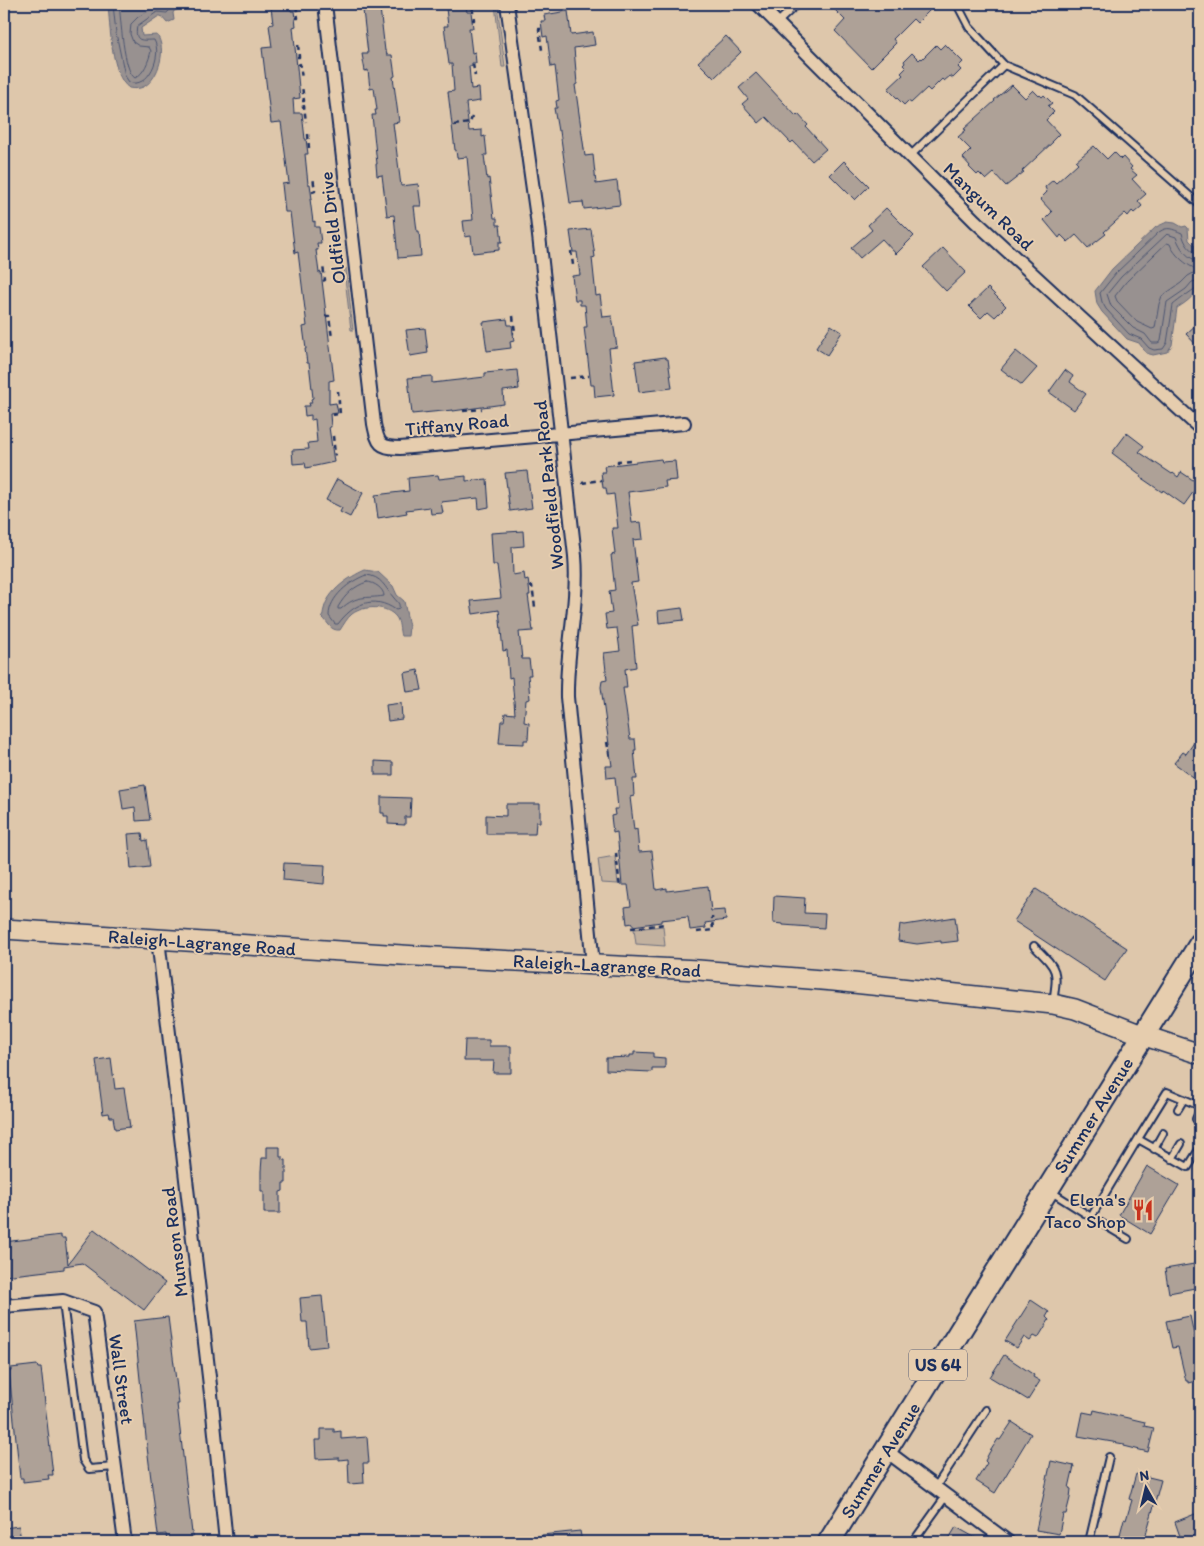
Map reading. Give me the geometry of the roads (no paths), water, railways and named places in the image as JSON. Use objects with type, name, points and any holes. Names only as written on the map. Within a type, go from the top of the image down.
[{"type":"main road","name":"Raleigh-Lagrange Road","points":[[4,929],[417,956],[698,970],[824,980],[1053,1004],[1075,1009],[1142,1036],[1200,1054]]},
{"type":"main road","name":"Summer Avenue","points":[[829,1542],[1200,944]]},
{"type":"street","name":"Oldfield Drive","points":[[325,4],[374,424],[378,442],[383,446]]},
{"type":"street","name":"Woodfield Park Road","points":[[507,4],[537,218],[576,566],[574,612],[567,673],[568,718],[591,930],[593,965]]},
{"type":"street","name":"Mangum Road","points":[[758,4],[975,220],[1200,428]]},
{"type":"street","name":"Tiffany Road","points":[[383,446],[400,448],[684,423]]},
{"type":"street","name":"Munson Road","points":[[158,939],[211,1394],[226,1542]]},
{"type":"street","name":"Wall Street","points":[[4,1306],[63,1300],[94,1312],[125,1542]]},
{"type":"street","points":[[885,1450],[1008,1542]]},
{"type":"lane","points":[[777,23],[797,4]]},
{"type":"lane","points":[[957,4],[969,27],[1004,66],[1075,95],[1200,205]]},
{"type":"lane","points":[[911,155],[1004,66]]},
{"type":"lane","points":[[1034,946],[1050,962],[1057,976],[1053,1004]]},
{"type":"lane","points":[[1092,1218],[1167,1092],[1200,1108],[1196,1119]]},
{"type":"lane","points":[[1178,1109],[1184,1099]]},
{"type":"lane","points":[[1154,1149],[1163,1134]]},
{"type":"lane","points":[[1138,1139],[1188,1168],[1200,1148]]},
{"type":"lane","points":[[1172,1159],[1181,1144]]},
{"type":"lane","points":[[1047,1189],[1128,1239]]},
{"type":"lane","points":[[63,1300],[83,1460],[89,1469],[115,1467]]},
{"type":"lane","points":[[935,1488],[986,1410]]},
{"type":"lane","points":[[1089,1542],[1109,1457]]},
{"type":"lane","points":[[913,1542],[946,1496]]},
{"type":"water","points":[[108,4],[191,4],[174,11],[174,20],[167,23],[159,16],[141,28],[142,36],[157,35],[161,48],[158,70],[150,82],[143,87],[137,89],[129,88],[118,73],[112,49]]},
{"type":"water","points":[[1167,222],[1188,228],[1189,240],[1200,251],[1200,278],[1199,285],[1192,297],[1177,308],[1172,345],[1167,352],[1153,355],[1146,353],[1139,343],[1127,339],[1102,312],[1097,304],[1095,291],[1112,269],[1156,227]]},
{"type":"water","points":[[365,570],[378,572],[393,586],[397,595],[404,601],[409,627],[408,636],[401,636],[396,617],[381,608],[357,611],[349,617],[340,630],[332,628],[322,617],[326,602],[340,585]]},
{"type":"place","name":"Elena's Taco Shop","points":[[1143,1210]]}]
